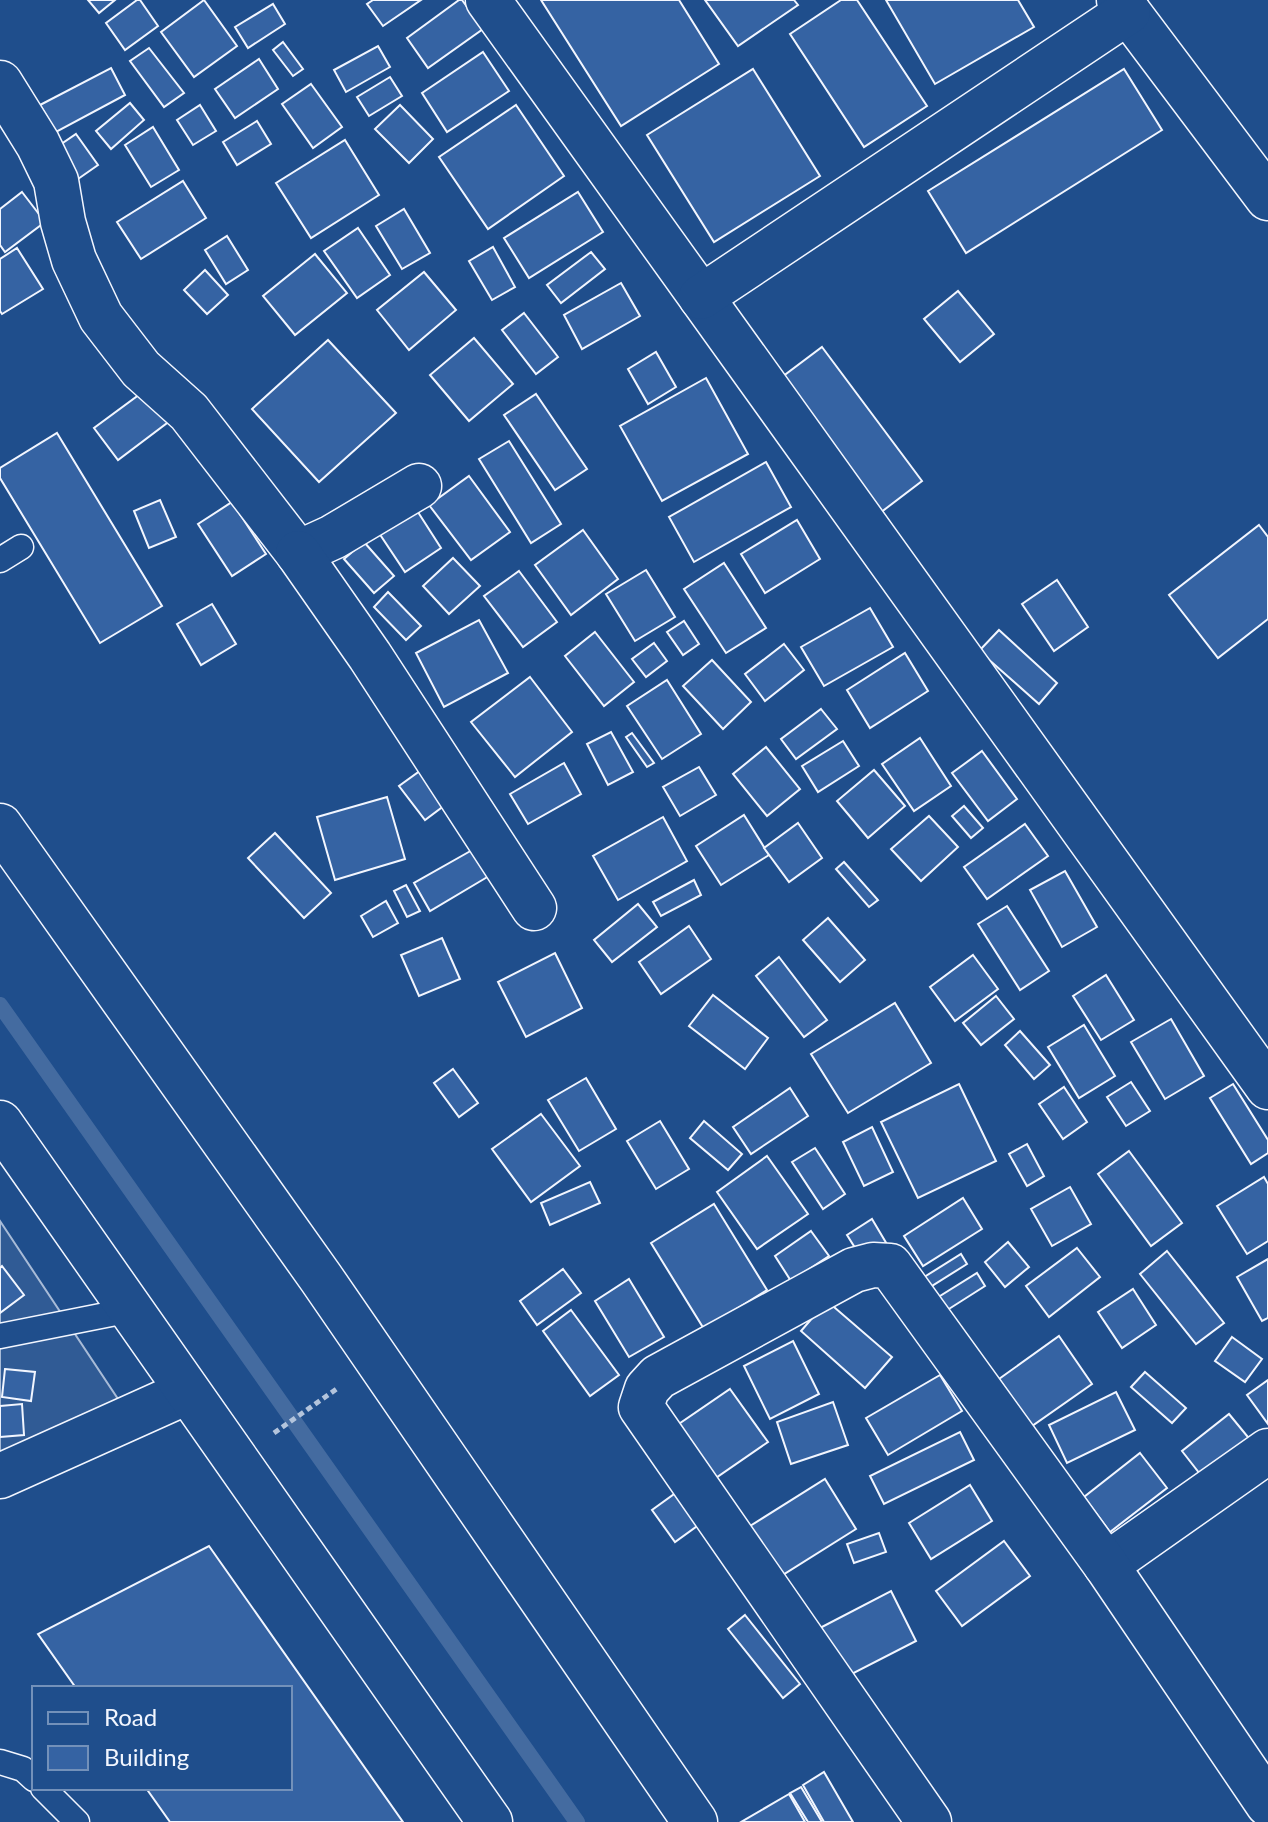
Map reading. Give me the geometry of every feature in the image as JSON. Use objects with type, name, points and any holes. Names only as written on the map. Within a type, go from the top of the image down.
[{"type":"street","points":[[488,0],[1268,1087]]},
{"type":"street","points":[[701,297],[1124,6],[1268,198]]},
{"type":"street","points":[[0,83],[38,144],[56,181],[74,260],[101,317],[141,369],[189,412],[298,553],[370,656],[534,908]]},
{"type":"street","points":[[298,553],[333,537],[419,486]]},
{"type":"street","points":[[0,826],[312,1265],[695,1822]]},
{"type":"street","points":[[0,1123],[490,1822]]},
{"type":"street","points":[[929,1822],[641,1407],[647,1389],[658,1377],[854,1270],[873,1265],[890,1266],[1106,1565],[1268,1804]]},
{"type":"street","points":[[0,1476],[187,1392]]},
{"type":"street","points":[[1106,1565],[1268,1451]]},
{"type":"street","points":[[1251,1822],[1268,1812]]},
{"type":"lane","points":[[0,1336],[131,1310]]},
{"type":"lane","points":[[0,1762],[23,1769],[32,1777]]},
{"type":"lane","points":[[45,1790],[77,1822]]},
{"type":"path","points":[[272,1434],[343,1385]]},
{"type":"shaded area","points":[[0,1221],[118,1399],[35,1454],[0,1465]]},
{"type":"building","points":[[88,0],[115,0],[99,13]]},
{"type":"building","points":[[137,0],[158,26],[125,50],[106,23]]},
{"type":"building","points":[[204,0],[237,46],[194,77],[161,32]]},
{"type":"building","points":[[373,0],[421,0],[383,26],[367,4]]},
{"type":"building","points":[[459,0],[483,29],[428,68],[407,38]]},
{"type":"building","points":[[541,0],[679,0],[719,64],[621,126]]},
{"type":"building","points":[[705,0],[794,0],[798,5],[738,46]]},
{"type":"building","points":[[841,0],[857,0],[927,106],[864,147],[790,34]]},
{"type":"building","points":[[886,0],[1018,0],[1034,27],[935,84]]},
{"type":"building","points":[[273,4],[285,24],[248,48],[235,27]]},
{"type":"building","points":[[283,42],[303,69],[293,76],[273,50]]},
{"type":"building","points":[[378,46],[390,67],[346,92],[334,70]]},
{"type":"building","points":[[149,48],[184,93],[164,107],[130,61]]},
{"type":"building","points":[[483,52],[509,91],[447,132],[422,93]]},
{"type":"building","points":[[259,59],[278,89],[235,118],[215,89]]},
{"type":"building","points":[[111,68],[125,95],[56,132],[40,105]]},
{"type":"building","points":[[753,69],[820,176],[714,242],[647,135]]},
{"type":"building","points":[[1124,69],[1162,130],[966,253],[928,191]]},
{"type":"building","points":[[390,77],[402,96],[369,116],[357,97]]},
{"type":"building","points":[[311,84],[342,127],[313,148],[282,104]]},
{"type":"building","points":[[130,103],[144,120],[111,149],[96,131]]},
{"type":"building","points":[[200,105],[216,131],[193,145],[177,120]]},
{"type":"building","points":[[400,105],[433,139],[409,163],[375,129]]},
{"type":"building","points":[[516,105],[564,176],[488,229],[439,157]]},
{"type":"building","points":[[257,121],[271,144],[237,165],[223,142]]},
{"type":"building","points":[[153,127],[179,170],[151,187],[125,145]]},
{"type":"building","points":[[76,134],[98,165],[78,179],[54,149]]},
{"type":"building","points":[[345,140],[379,195],[311,238],[276,183]]},
{"type":"building","points":[[183,181],[206,218],[141,259],[117,222]]},
{"type":"building","points":[[22,192],[45,222],[5,252],[0,245],[0,209]]},
{"type":"building","points":[[578,192],[603,232],[529,278],[504,238]]},
{"type":"building","points":[[404,209],[430,253],[402,269],[376,226]]},
{"type":"building","points":[[358,228],[390,275],[357,298],[324,251]]},
{"type":"building","points":[[227,236],[248,270],[226,284],[205,250]]},
{"type":"building","points":[[493,247],[515,287],[492,300],[469,261]]},
{"type":"building","points":[[17,248],[43,289],[2,314],[0,259]]},
{"type":"building","points":[[591,252],[605,269],[561,303],[547,285]]},
{"type":"building","points":[[315,254],[347,293],[295,335],[263,296]]},
{"type":"building","points":[[205,270],[228,295],[207,314],[184,290]]},
{"type":"building","points":[[424,272],[456,310],[409,350],[377,310]]},
{"type":"building","points":[[621,283],[640,316],[582,349],[564,315]]},
{"type":"building","points":[[958,291],[994,334],[960,362],[924,319]]},
{"type":"building","points":[[524,313],[558,357],[536,374],[502,330]]},
{"type":"building","points":[[474,338],[513,384],[469,421],[430,375]]},
{"type":"building","points":[[328,340],[396,413],[319,482],[252,409]]},
{"type":"building","points":[[822,347],[922,481],[859,529],[758,395]]},
{"type":"building","points":[[656,352],[676,387],[648,404],[628,369]]},
{"type":"building","points":[[706,378],[748,454],[662,501],[620,426]]},
{"type":"building","points":[[151,386],[175,417],[118,460],[94,428]]},
{"type":"building","points":[[536,394],[587,469],[555,490],[504,415]]},
{"type":"building","points":[[57,433],[162,606],[100,643],[0,478],[0,468]]},
{"type":"building","points":[[509,441],[561,524],[531,543],[479,459]]},
{"type":"building","points":[[766,462],[791,507],[694,562],[669,517]]},
{"type":"building","points":[[469,476],[510,532],[471,560],[429,505]]},
{"type":"building","points":[[160,500],[176,537],[149,548],[134,511]]},
{"type":"building","points":[[232,502],[266,554],[232,576],[198,524]]},
{"type":"building","points":[[416,509],[441,548],[405,572],[379,533]]},
{"type":"building","points":[[797,520],[820,559],[765,593],[741,554]]},
{"type":"building","points":[[1259,525],[1268,537],[1268,619],[1218,658],[1169,595]]},
{"type":"building","points":[[583,530],[618,579],[571,615],[535,565]]},
{"type":"building","points":[[364,542],[394,576],[374,593],[344,559]]},
{"type":"building","points":[[453,558],[480,586],[449,614],[423,586]]},
{"type":"building","points":[[724,563],[766,628],[726,653],[684,589]]},
{"type":"building","points":[[646,570],[675,617],[635,641],[606,594]]},
{"type":"building","points":[[519,571],[557,622],[523,647],[484,596]]},
{"type":"building","points":[[1057,580],[1088,627],[1054,651],[1022,604]]},
{"type":"building","points":[[388,592],[421,626],[406,640],[374,607]]},
{"type":"building","points":[[212,604],[236,644],[201,665],[177,624]]},
{"type":"building","points":[[870,608],[893,647],[824,686],[801,647]]},
{"type":"building","points":[[479,620],[508,673],[444,707],[416,653]]},
{"type":"building","points":[[684,621],[699,644],[683,655],[667,632]]},
{"type":"building","points":[[999,630],[1057,683],[1039,704],[979,651]]},
{"type":"building","points":[[595,632],[634,682],[604,706],[565,656]]},
{"type":"building","points":[[654,643],[667,661],[646,677],[632,659]]},
{"type":"building","points":[[784,644],[804,670],[765,701],[745,674]]},
{"type":"building","points":[[905,653],[928,691],[870,728],[847,690]]},
{"type":"building","points":[[712,660],[751,702],[723,729],[683,686]]},
{"type":"building","points":[[530,677],[572,732],[515,777],[471,722]]},
{"type":"building","points":[[667,680],[701,734],[662,759],[627,706]]},
{"type":"building","points":[[821,709],[837,729],[796,759],[781,739]]},
{"type":"building","points":[[611,732],[633,772],[608,785],[587,744]]},
{"type":"building","points":[[632,733],[654,763],[647,767],[626,737]]},
{"type":"building","points":[[920,738],[951,786],[914,811],[882,764]]},
{"type":"building","points":[[843,741],[859,766],[818,792],[802,766]]},
{"type":"building","points":[[766,747],[800,789],[767,816],[733,774]]},
{"type":"building","points":[[982,751],[1017,799],[988,821],[952,773]]},
{"type":"building","points":[[564,763],[581,794],[528,824],[510,794]]},
{"type":"building","points":[[699,767],[716,795],[680,816],[663,787]]},
{"type":"building","points":[[424,768],[449,802],[425,820],[399,786]]},
{"type":"building","points":[[874,770],[905,806],[868,838],[837,801]]},
{"type":"building","points":[[387,797],[405,859],[335,880],[317,817]]},
{"type":"building","points":[[964,806],[983,828],[971,838],[952,816]]},
{"type":"building","points":[[744,815],[769,855],[721,885],[696,846]]},
{"type":"building","points":[[929,816],[958,847],[921,881],[891,849]]},
{"type":"building","points":[[663,817],[687,861],[618,900],[593,856]]},
{"type":"building","points":[[798,823],[822,858],[789,882],[764,848]]},
{"type":"building","points":[[1025,824],[1048,856],[987,899],[964,867]]},
{"type":"building","points":[[275,833],[331,893],[304,918],[248,858]]},
{"type":"building","points":[[474,849],[489,876],[430,911],[414,883]]},
{"type":"building","points":[[844,862],[878,900],[869,907],[836,869]]},
{"type":"building","points":[[1065,871],[1097,927],[1062,947],[1030,890]]},
{"type":"building","points":[[694,880],[701,895],[661,916],[653,902]]},
{"type":"building","points":[[406,885],[420,911],[407,917],[394,891]]},
{"type":"building","points":[[386,901],[398,923],[373,937],[361,916]]},
{"type":"building","points":[[638,904],[657,927],[612,962],[594,940]]},
{"type":"building","points":[[1007,906],[1049,971],[1020,990],[978,924]]},
{"type":"building","points":[[828,918],[865,960],[840,982],[803,940]]},
{"type":"building","points":[[689,926],[711,959],[661,994],[639,962]]},
{"type":"building","points":[[442,938],[460,979],[419,996],[401,955]]},
{"type":"building","points":[[555,953],[582,1008],[526,1037],[498,982]]},
{"type":"building","points":[[973,955],[998,989],[955,1021],[930,987]]},
{"type":"building","points":[[779,957],[827,1020],[804,1037],[756,976]]},
{"type":"building","points":[[1106,975],[1134,1020],[1101,1040],[1073,996]]},
{"type":"building","points":[[713,995],[768,1038],[745,1069],[689,1026]]},
{"type":"building","points":[[996,996],[1014,1019],[981,1045],[963,1023]]},
{"type":"building","points":[[895,1003],[931,1063],[848,1113],[811,1054]]},
{"type":"building","points":[[1171,1019],[1204,1076],[1165,1099],[1131,1042]]},
{"type":"building","points":[[1084,1025],[1115,1076],[1079,1098],[1048,1047]]},
{"type":"building","points":[[1020,1031],[1050,1065],[1034,1079],[1005,1045]]},
{"type":"building","points":[[453,1069],[478,1103],[459,1117],[434,1083]]},
{"type":"building","points":[[586,1078],[616,1129],[579,1151],[548,1100]]},
{"type":"building","points":[[1131,1082],[1150,1111],[1126,1126],[1107,1097]]},
{"type":"building","points":[[959,1084],[996,1161],[918,1198],[881,1122]]},
{"type":"building","points":[[1233,1084],[1268,1140],[1268,1153],[1251,1164],[1210,1098]]},
{"type":"building","points":[[1064,1087],[1087,1122],[1063,1139],[1039,1104]]},
{"type":"building","points":[[790,1088],[808,1116],[751,1154],[733,1127]]},
{"type":"building","points":[[541,1114],[580,1166],[531,1202],[492,1149]]},
{"type":"building","points":[[660,1121],[689,1169],[656,1189],[627,1141]]},
{"type":"building","points":[[704,1121],[742,1154],[728,1170],[690,1138]]},
{"type":"building","points":[[872,1127],[893,1172],[864,1186],[843,1142]]},
{"type":"building","points":[[1027,1144],[1044,1176],[1027,1186],[1009,1154]]},
{"type":"building","points":[[815,1148],[845,1194],[823,1209],[792,1162]]},
{"type":"building","points":[[1129,1151],[1182,1223],[1151,1246],[1098,1174]]},
{"type":"building","points":[[767,1156],[808,1214],[757,1249],[717,1192]]},
{"type":"building","points":[[1264,1177],[1268,1184],[1268,1241],[1247,1254],[1217,1206]]},
{"type":"building","points":[[590,1182],[600,1203],[550,1225],[541,1203]]},
{"type":"building","points":[[1070,1187],[1091,1224],[1052,1246],[1031,1209]]},
{"type":"building","points":[[963,1198],[982,1229],[923,1266],[904,1236]]},
{"type":"building","points":[[714,1204],[767,1290],[704,1329],[651,1243]]},
{"type":"building","points":[[872,1219],[888,1246],[864,1262],[847,1235]]},
{"type":"building","points":[[811,1231],[829,1256],[791,1281],[775,1256]]},
{"type":"building","points":[[1008,1242],[1029,1267],[1005,1287],[985,1262]]},
{"type":"building","points":[[1077,1248],[1100,1277],[1049,1317],[1026,1286]]},
{"type":"building","points":[[1167,1251],[1224,1323],[1196,1344],[1140,1274]]},
{"type":"building","points":[[961,1254],[967,1264],[919,1294],[913,1284]]},
{"type":"building","points":[[1268,1259],[1268,1318],[1262,1321],[1237,1277]]},
{"type":"building","points":[[2,1266],[24,1295],[0,1313],[0,1268]]},
{"type":"building","points":[[563,1269],[581,1293],[537,1325],[520,1301]]},
{"type":"building","points":[[977,1273],[985,1286],[941,1314],[932,1301]]},
{"type":"building","points":[[629,1279],[664,1337],[629,1357],[595,1301]]},
{"type":"building","points":[[1133,1289],[1156,1325],[1122,1348],[1098,1312]]},
{"type":"building","points":[[827,1301],[892,1357],[865,1388],[801,1331]]},
{"type":"building","points":[[571,1310],[619,1375],[590,1396],[543,1331]]},
{"type":"building","points":[[1059,1336],[1092,1384],[1032,1426],[999,1379]]},
{"type":"building","points":[[1232,1337],[1262,1359],[1245,1382],[1215,1361]]},
{"type":"building","points":[[793,1341],[819,1394],[770,1419],[744,1366]]},
{"type":"building","points":[[5,1369],[35,1372],[31,1401],[2,1397]]},
{"type":"building","points":[[1145,1372],[1186,1408],[1172,1423],[1131,1387]]},
{"type":"building","points":[[940,1375],[962,1411],[888,1455],[866,1418]]},
{"type":"building","points":[[1268,1380],[1268,1424],[1247,1395]]},
{"type":"building","points":[[730,1389],[768,1442],[707,1484],[670,1430]]},
{"type":"building","points":[[1116,1392],[1135,1430],[1067,1463],[1049,1425]]},
{"type":"building","points":[[833,1402],[848,1445],[791,1464],[777,1422]]},
{"type":"building","points":[[22,1404],[24,1435],[0,1437],[0,1406]]},
{"type":"building","points":[[1229,1414],[1266,1459],[1218,1497],[1182,1451]]},
{"type":"building","points":[[960,1432],[974,1460],[884,1504],[870,1476]]},
{"type":"building","points":[[1140,1453],[1167,1488],[1110,1532],[1084,1497]]},
{"type":"building","points":[[825,1479],[856,1529],[781,1576],[750,1526]]},
{"type":"building","points":[[970,1485],[992,1521],[931,1559],[909,1523]]},
{"type":"building","points":[[677,1492],[700,1524],[675,1542],[652,1510]]},
{"type":"building","points":[[879,1533],[886,1552],[854,1563],[847,1544]]},
{"type":"building","points":[[1004,1541],[1030,1576],[962,1626],[936,1591]]},
{"type":"building","points":[[209,1546],[403,1822],[170,1822],[147,1790],[292,1790],[292,1686],[75,1686],[38,1634]]},
{"type":"building","points":[[891,1591],[916,1641],[844,1678],[818,1629]]},
{"type":"building","points":[[745,1615],[800,1684],[783,1698],[728,1629]]},
{"type":"building","points":[[824,1772],[853,1822],[824,1822],[803,1785]]},
{"type":"building","points":[[801,1787],[822,1822],[808,1822],[790,1793]]},
{"type":"building","points":[[789,1794],[805,1822],[741,1822]]},
{"type":"waterway","points":[[0,1005],[577,1822]]}]
